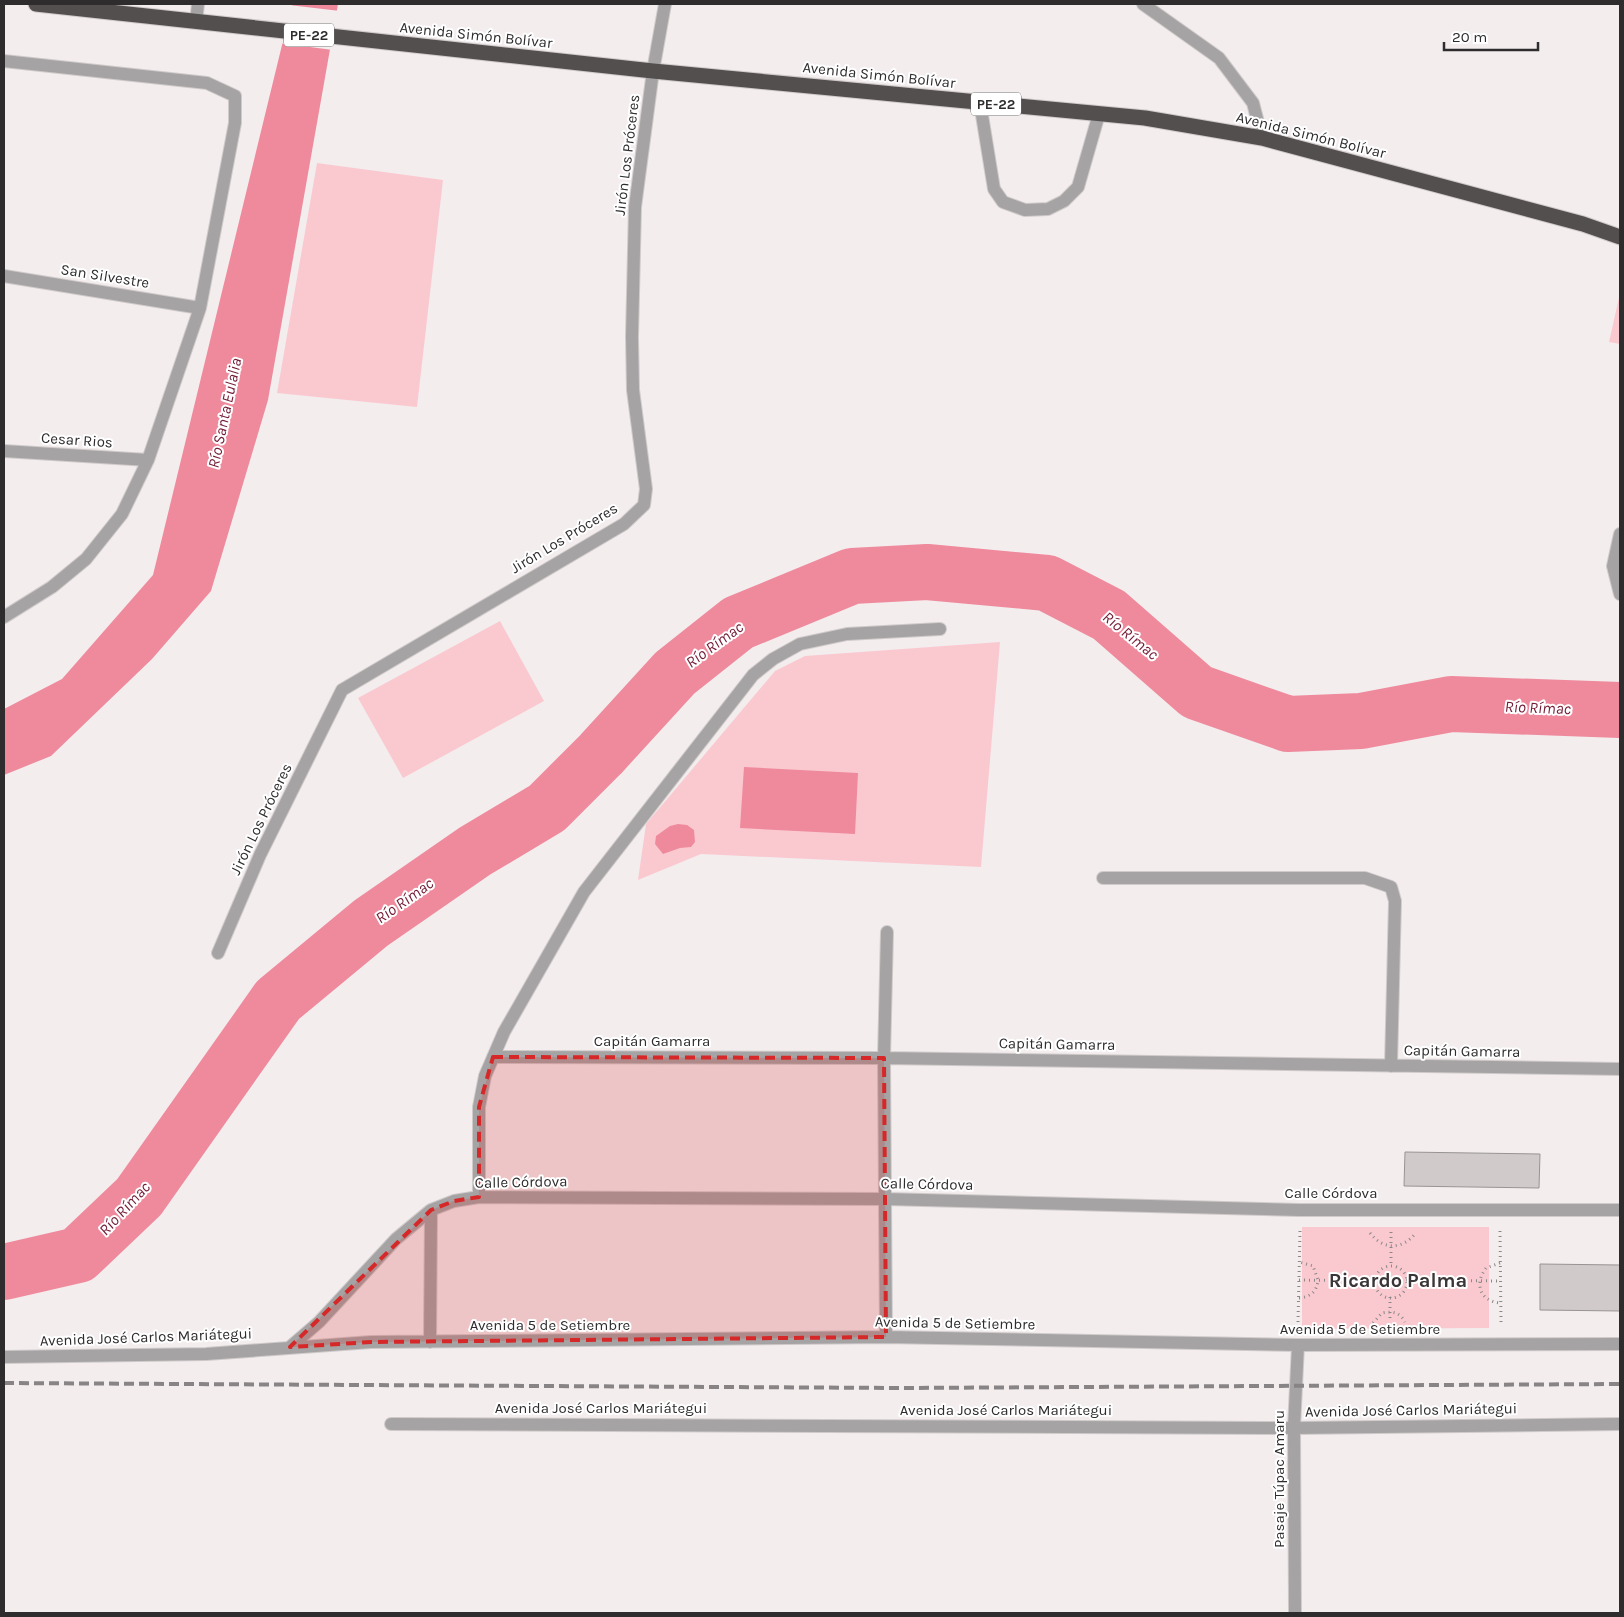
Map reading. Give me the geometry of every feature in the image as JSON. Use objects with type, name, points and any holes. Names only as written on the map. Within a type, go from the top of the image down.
[{"type":"highway","name":"PE-22","points":[[36,4],[110,8],[196,22]]},
{"type":"highway","name":"Avenida Simón Bolívar","points":[[196,22],[653,71],[1145,118],[1262,138],[1584,224],[1620,236]]},
{"type":"street","points":[[196,22],[198,4]]},
{"type":"street","name":"Jirón Los Próceres","points":[[218,953],[260,855],[342,690],[624,524],[644,505],[646,489],[634,390],[632,337],[635,207],[653,71],[665,4]]},
{"type":"street","points":[[1144,4],[1219,58],[1253,103],[1262,138]]},
{"type":"street","points":[[4,61],[207,83],[235,96],[235,124],[200,308],[148,460],[122,514],[86,559],[52,587],[4,617]]},
{"type":"street","points":[[980,103],[994,189],[1004,202],[1025,210],[1048,209],[1064,201],[1078,187],[1099,114]]},
{"type":"street","name":"San Silvestre","points":[[4,276],[200,308]]},
{"type":"street","name":"Cesar Rios","points":[[4,451],[148,460]]},
{"type":"street","points":[[1620,534],[1613,566],[1620,594]]},
{"type":"street","points":[[479,1197],[479,1107],[485,1076],[504,1032],[584,892],[753,675],[773,659],[800,644],[846,634],[940,629]]},
{"type":"street","points":[[1103,878],[1365,878],[1391,887],[1395,901],[1391,1066]]},
{"type":"street","points":[[886,1337],[884,1058],[887,932]]},
{"type":"street","name":"Capitán Gamarra","points":[[493,1057],[884,1058],[1620,1069]]},
{"type":"street","name":"Calle Córdova","points":[[290,1347],[319,1322],[396,1239],[431,1210],[454,1200],[479,1197],[886,1199],[1300,1210],[1620,1210]]},
{"type":"street","points":[[430,1342],[431,1210]]},
{"type":"street","name":"Avenida 5 de Setiembre","points":[[290,1347],[430,1342],[886,1337],[1298,1345],[1620,1344]]},
{"type":"street","name":"Pasaje Túpac Amaru","points":[[1295,1613],[1294,1428],[1298,1345]]},
{"type":"street","name":"Avenida José Carlos Mariátegui","points":[[4,1357],[206,1354],[290,1347]]},
{"type":"street","name":"Avenida José Carlos Mariátegui","points":[[391,1424],[1294,1428],[1620,1424]]},
{"type":"path","points":[[1499,1209],[1501,1345]]},
{"type":"path","points":[[1298,1345],[1300,1210]]},
{"type":"path","points":[[1391,1224],[1391,1266]]},
{"type":"path","points":[[1367,1225],[1375,1239],[1391,1246],[1400,1246],[1416,1234],[1419,1224]]},
{"type":"path","points":[[1299,1262],[1313,1266],[1318,1280],[1313,1293],[1299,1298]]},
{"type":"path","points":[[1500,1263],[1486,1268],[1479,1281],[1480,1290],[1485,1297],[1492,1302],[1500,1304]]},
{"type":"path","points":[[1391,1266],[1404,1272],[1406,1280],[1405,1288],[1400,1295],[1390,1297],[1378,1291],[1375,1281],[1381,1269],[1391,1266]]},
{"type":"path","points":[[1299,1280],[1375,1281]]},
{"type":"path","points":[[1406,1280],[1500,1281]]},
{"type":"path","points":[[1390,1297],[1390,1332]]},
{"type":"path","points":[[1372,1332],[1376,1318],[1382,1313],[1390,1312],[1402,1318],[1406,1324]]},
{"type":"highlighted area","points":[[493,1057],[884,1058],[886,1337],[371,1342],[290,1347],[431,1210],[454,1201],[479,1197],[479,1107]]},
{"type":"shaded area","points":[[317,163],[443,180],[417,407],[277,393]]},
{"type":"shaded area","points":[[1620,293],[1620,344],[1609,342]]},
{"type":"shaded area","points":[[500,621],[544,701],[403,778],[358,698]]},
{"type":"shaded area","points":[[1000,642],[981,867],[701,854],[638,880],[646,824],[775,671],[805,656]]},
{"type":"shaded area","points":[[1302,1227],[1489,1227],[1489,1328],[1302,1329]]},
{"type":"water","name":"Río Santa Eulalia","points":[[292,4],[338,4],[268,400],[211,591],[152,659],[51,756],[4,775],[4,709],[62,679],[153,575]]},
{"type":"water","points":[[744,767],[858,773],[855,834],[740,828]]},
{"type":"water","points":[[678,824],[687,825],[694,830],[695,842],[691,847],[680,848],[663,854],[655,844],[656,836],[670,826]]},
{"type":"pier","points":[[289,5],[340,11],[333,50],[279,43]]},
{"type":"building","points":[[1405,1152],[1540,1154],[1539,1188],[1404,1186]]},
{"type":"building","points":[[1540,1264],[1620,1265],[1620,1311],[1540,1310]]},
{"type":"waterway","name":"Río Rímac","points":[[4,1272],[78,1255],[139,1197],[278,1000],[371,923],[475,851],[547,808],[601,754],[675,673],[738,623],[852,576],[927,572],[1047,583],[1109,615],[1197,692],[1288,724],[1361,721],[1451,704],[1620,710]]},
{"type":"railway","points":[[4,1383],[906,1388],[1620,1384]]},
{"type":"district","name":"Ricardo Palma","points":[[1398,1280]]}]
